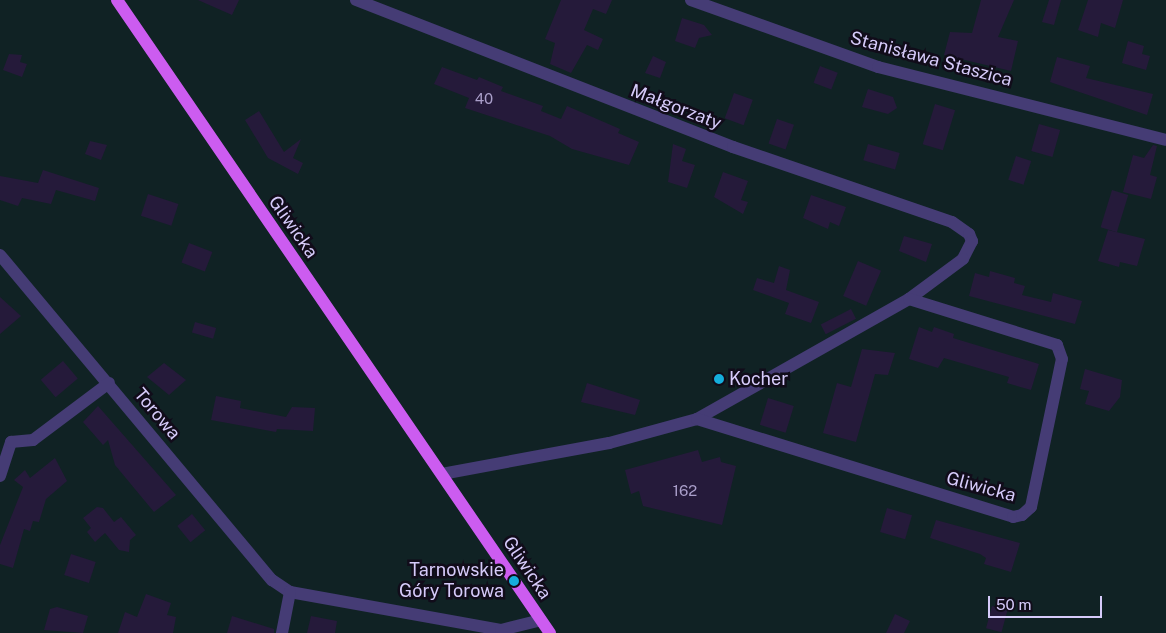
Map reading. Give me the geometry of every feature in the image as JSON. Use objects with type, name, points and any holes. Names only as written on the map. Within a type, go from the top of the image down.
[{"type":"main road","name":"Gliwicka","points":[[117,0],[550,633]]},
{"type":"street","name":"Małgorzaty","points":[[356,0],[733,147],[952,222],[969,234],[971,250],[909,299]]},
{"type":"street","name":"Stanisława Staszica","points":[[691,0],[878,67],[1166,140]]},
{"type":"street","name":"Torowa","points":[[0,255],[272,580],[290,592],[502,630],[541,620]]},
{"type":"street","points":[[442,474],[609,443],[697,418],[909,299]]},
{"type":"street","name":"Gliwicka","points":[[697,418],[1013,516],[1022,515],[1031,507],[1060,368],[1057,345],[909,299]]},
{"type":"street","points":[[0,476],[6,440],[33,440],[108,384]]},
{"type":"street","points":[[282,633],[290,592]]},
{"type":"shaded area","points":[[0,0],[1166,0],[1166,633],[0,633]]},
{"type":"building","points":[[198,0],[239,0],[232,15]]},
{"type":"building","points":[[561,0],[612,0],[606,14],[593,9],[584,30],[603,39],[598,50],[587,45],[571,73],[550,64],[555,43],[545,39]]},
{"type":"building","points":[[981,0],[1014,0],[998,37],[1018,41],[1011,71],[944,55],[950,32],[972,33]]},
{"type":"building","points":[[1049,0],[1061,0],[1054,25],[1042,22]]},
{"type":"building","points":[[1088,0],[1123,0],[1115,28],[1101,23],[1098,37],[1078,30]]},
{"type":"building","points":[[682,18],[704,25],[712,35],[699,38],[695,48],[675,41]]},
{"type":"building","points":[[1128,41],[1144,46],[1142,54],[1150,56],[1146,70],[1122,63]]},
{"type":"building","points":[[9,54],[22,55],[20,62],[27,64],[22,77],[3,70]]},
{"type":"building","points":[[653,56],[666,62],[660,78],[645,73]]},
{"type":"building","points":[[1057,57],[1090,66],[1086,78],[1153,94],[1147,115],[1050,82]]},
{"type":"building","points":[[820,66],[838,73],[831,90],[814,83]]},
{"type":"building","points":[[442,67],[477,80],[479,77],[503,87],[501,91],[543,106],[541,111],[561,119],[567,106],[620,129],[618,133],[639,142],[629,165],[572,149],[550,136],[465,108],[469,98],[434,84]]},
{"type":"building","points":[[868,89],[893,97],[897,108],[888,114],[862,107]]},
{"type":"building","points":[[734,93],[753,100],[744,125],[725,118]]},
{"type":"building","points":[[935,104],[955,110],[943,150],[923,144]]},
{"type":"building","points":[[259,111],[284,152],[301,139],[293,158],[303,163],[298,174],[268,158],[245,120]]},
{"type":"building","points":[[777,119],[794,125],[786,149],[769,144]]},
{"type":"building","points":[[1039,124],[1060,130],[1052,157],[1031,151]]},
{"type":"building","points":[[90,141],[107,145],[101,160],[85,154]]},
{"type":"building","points":[[673,144],[686,149],[682,161],[695,165],[687,188],[668,182]]},
{"type":"building","points":[[868,144],[900,153],[895,169],[863,160]]},
{"type":"building","points":[[1153,145],[1157,146],[1150,175],[1157,177],[1151,199],[1123,192],[1133,155],[1144,158]]},
{"type":"building","points":[[1016,156],[1031,161],[1023,185],[1008,180]]},
{"type":"building","points":[[43,170],[99,188],[95,201],[56,190],[51,204],[22,198],[18,206],[0,200],[0,176],[38,183]]},
{"type":"building","points":[[723,172],[748,181],[741,200],[748,202],[743,214],[714,197]]},
{"type":"building","points":[[1112,190],[1128,195],[1117,232],[1101,227]]},
{"type":"building","points":[[148,194],[178,204],[171,226],[141,216]]},
{"type":"building","points":[[811,195],[846,207],[839,226],[830,222],[828,229],[803,218]]},
{"type":"building","points":[[1108,230],[1145,239],[1137,266],[1120,262],[1119,267],[1098,261]]},
{"type":"building","points":[[904,236],[932,244],[926,262],[899,251]]},
{"type":"building","points":[[189,243],[212,252],[205,272],[181,263]]},
{"type":"building","points":[[858,261],[881,271],[866,306],[843,296]]},
{"type":"building","points":[[779,266],[790,270],[786,290],[819,302],[811,323],[785,314],[789,303],[753,290],[757,278],[774,283]]},
{"type":"building","points":[[990,271],[1015,278],[1014,283],[1025,286],[1022,295],[1051,302],[1053,293],[1082,301],[1075,324],[969,296],[975,273],[989,277]]},
{"type":"building","points":[[0,297],[21,316],[0,334]]},
{"type":"building","points":[[851,309],[856,319],[826,334],[821,324]]},
{"type":"building","points":[[195,322],[216,328],[213,339],[192,333]]},
{"type":"building","points":[[919,327],[932,332],[934,327],[954,334],[953,338],[1039,364],[1031,390],[1007,383],[1009,377],[944,358],[938,368],[909,359]]},
{"type":"building","points":[[862,349],[895,353],[888,375],[875,374],[856,442],[823,433],[837,383],[851,387]]},
{"type":"building","points":[[63,361],[78,379],[56,397],[41,380]]},
{"type":"building","points":[[164,363],[186,380],[169,395],[147,377]]},
{"type":"building","points":[[1085,369],[1122,380],[1120,397],[1109,411],[1085,404],[1089,391],[1080,389]]},
{"type":"building","points":[[587,383],[640,400],[635,415],[581,402]]},
{"type":"building","points":[[216,396],[241,401],[240,408],[286,417],[292,407],[315,408],[313,431],[277,429],[276,432],[211,420]]},
{"type":"building","points":[[768,398],[794,406],[786,433],[760,425]]},
{"type":"building","points":[[98,406],[176,495],[154,512],[115,465],[108,440],[103,445],[83,422]]},
{"type":"building","points":[[698,450],[702,462],[720,457],[721,462],[736,466],[722,525],[643,506],[639,491],[631,494],[625,470]]},
{"type":"building","points":[[55,458],[67,481],[46,499],[39,522],[33,521],[30,531],[24,529],[13,568],[0,564],[0,545],[23,487],[14,480],[25,470],[30,478]]},
{"type":"building","points":[[97,507],[103,508],[114,522],[121,517],[136,535],[130,540],[129,552],[119,550],[105,533],[95,542],[87,532],[91,528],[83,518]]},
{"type":"building","points":[[887,508],[912,515],[905,539],[880,532]]},
{"type":"building","points":[[192,514],[205,530],[190,542],[177,526]]},
{"type":"building","points":[[936,520],[1020,543],[1011,572],[984,564],[986,558],[980,554],[930,538]]},
{"type":"building","points":[[71,554],[96,562],[89,583],[64,575]]},
{"type":"building","points":[[146,594],[171,603],[167,615],[176,617],[173,633],[118,633],[125,612],[137,617]]},
{"type":"building","points":[[992,606],[1007,610],[1002,632],[986,628]]},
{"type":"building","points":[[57,607],[88,616],[83,633],[44,630],[50,609]]},
{"type":"building","points":[[895,614],[910,621],[904,633],[886,633]]},
{"type":"building","points":[[232,616],[274,629],[274,633],[227,633]]},
{"type":"building","points":[[311,616],[337,621],[335,633],[307,633]]},
{"type":"place","name":"Kocher","points":[[719,379]]},
{"type":"place","name":"Tarnowskie Góry Torowa","points":[[514,581]]}]
